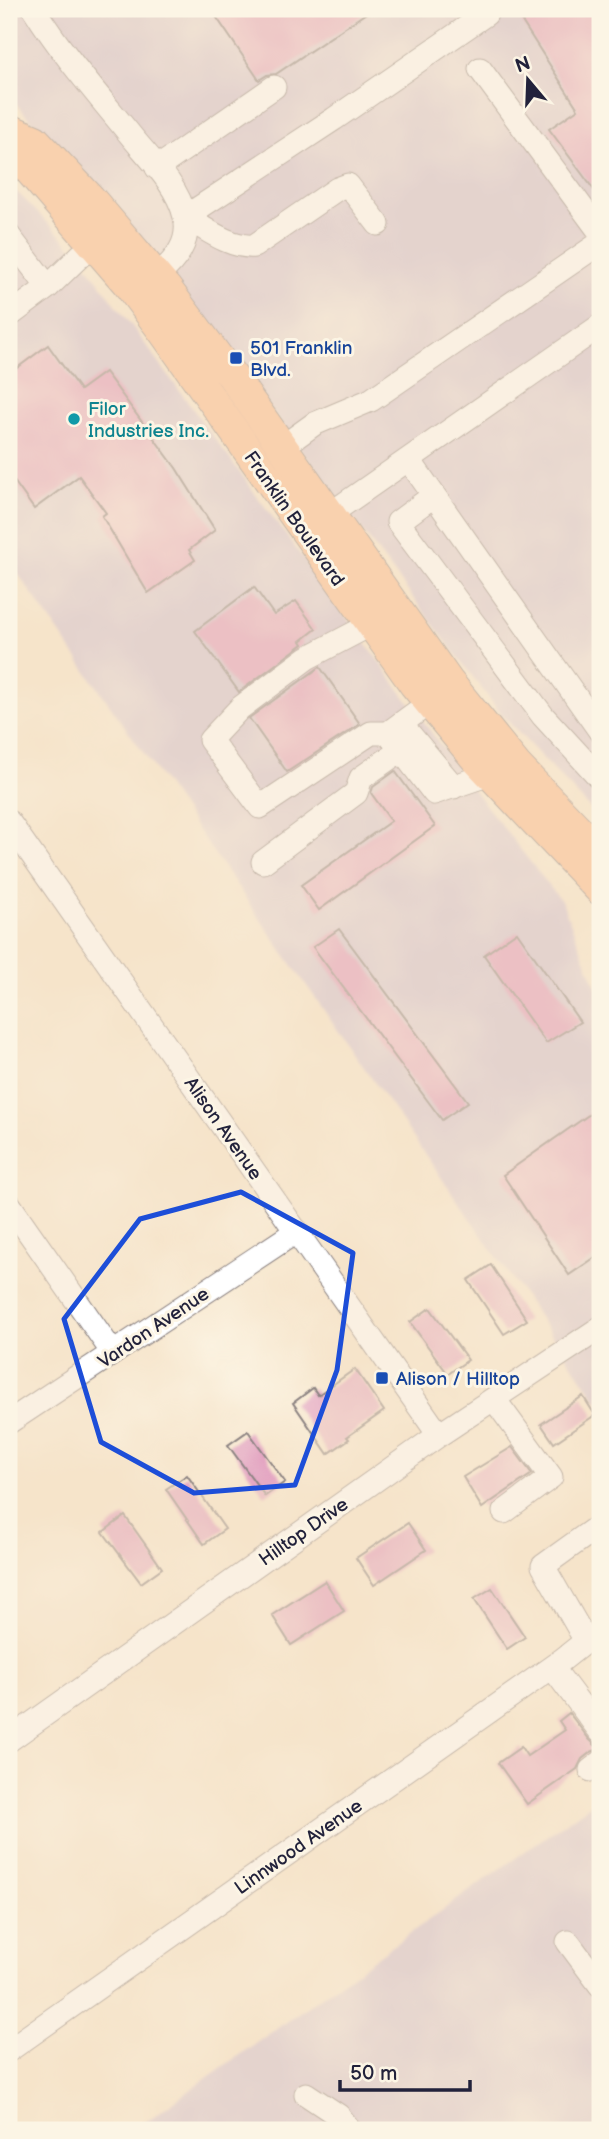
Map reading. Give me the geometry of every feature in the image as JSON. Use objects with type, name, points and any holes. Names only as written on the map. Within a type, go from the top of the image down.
[{"type":"main road","name":"Franklin Boulevard","points":[[9,131],[17,156],[97,247],[165,334],[370,625],[429,703],[490,774],[600,890]]},
{"type":"main road","name":"Franklin Boulevard","points":[[9,131],[35,140],[90,198],[157,276],[232,376],[448,681],[545,797],[600,852]]},
{"type":"street","points":[[34,9],[157,168],[172,189],[185,217],[181,248],[173,263],[157,276]]},
{"type":"street","points":[[185,217],[486,15]]},
{"type":"street","points":[[480,69],[600,232]]},
{"type":"street","points":[[157,168],[274,87]]},
{"type":"street","points":[[185,217],[232,244],[254,246],[348,184],[378,225]]},
{"type":"street","points":[[9,236],[48,287]]},
{"type":"street","points":[[282,447],[314,424],[372,400],[600,243]]},
{"type":"street","points":[[9,316],[48,287],[81,256],[97,247]]},
{"type":"street","points":[[330,514],[600,326]]},
{"type":"street","points":[[409,460],[600,731]]},
{"type":"street","points":[[433,496],[398,522],[543,716],[600,778]]},
{"type":"street","points":[[370,625],[307,658],[240,708],[210,740],[260,807],[371,733],[397,736]]},
{"type":"street","points":[[263,862],[356,793],[361,778],[429,703]]},
{"type":"street","points":[[397,736],[434,793],[490,774]]},
{"type":"street","name":"Alison Avenue","points":[[9,822],[439,1435]]},
{"type":"street","points":[[9,1204],[113,1353]]},
{"type":"street","name":"Vardon Avenue","points":[[9,1422],[297,1231]]},
{"type":"street","name":"Hilltop Drive","points":[[9,1740],[439,1435],[600,1328]]},
{"type":"street","points":[[494,1399],[551,1478],[504,1512]]},
{"type":"street","name":"Linnwood Avenue","points":[[9,2050],[586,1641],[543,1566],[600,1525]]},
{"type":"street","points":[[552,1667],[600,1731]]},
{"type":"street","points":[[568,1942],[600,1984]]},
{"type":"street","points":[[306,2094],[339,2116],[350,2130]]},
{"type":"highlighted area","points":[[241,1192],[353,1253],[337,1370],[295,1485],[194,1493],[101,1442],[64,1319],[140,1219]]},
{"type":"shaded area","points":[[9,9],[600,9],[600,819],[501,714],[160,264],[9,96]]},
{"type":"shaded area","points":[[9,184],[78,253],[479,797],[562,902],[600,996],[600,1404],[9,561]]},
{"type":"shaded area","points":[[600,1798],[600,2130],[134,2130]]},
{"type":"building","points":[[211,9],[372,9],[276,74],[259,80]]},
{"type":"building","points":[[514,9],[600,9],[600,198],[549,129],[578,109]]},
{"type":"building","name":"Filor Industries Inc.","points":[[48,345],[80,390],[105,372],[176,468],[215,530],[189,550],[195,560],[148,593],[102,516],[106,513],[79,476],[34,509],[9,474],[9,374]]},
{"type":"building","points":[[254,587],[274,615],[296,601],[316,629],[301,641],[303,644],[239,692],[195,631]]},
{"type":"building","points":[[320,667],[360,724],[287,772],[249,718]]},
{"type":"building","points":[[395,771],[435,826],[319,910],[301,885],[391,821],[371,793],[373,787]]},
{"type":"building","points":[[339,929],[468,1102],[442,1120],[313,947]]},
{"type":"building","points":[[517,932],[580,1022],[546,1043],[484,955]]},
{"type":"building","points":[[600,1107],[600,1254],[569,1275],[503,1175]]},
{"type":"building","points":[[491,1265],[527,1320],[504,1334],[468,1280]]},
{"type":"building","points":[[430,1308],[468,1360],[448,1374],[410,1322]]},
{"type":"building","points":[[355,1369],[384,1411],[328,1454],[293,1403],[313,1388],[318,1395]]},
{"type":"building","points":[[583,1396],[595,1415],[554,1443],[541,1424]]},
{"type":"building","points":[[248,1431],[285,1482],[265,1496],[228,1445]]},
{"type":"building","points":[[512,1447],[532,1474],[482,1508],[463,1477]]},
{"type":"building","points":[[187,1475],[225,1529],[204,1544],[166,1489]]},
{"type":"building","points":[[125,1516],[162,1568],[141,1583],[103,1532]]},
{"type":"building","points":[[408,1523],[426,1550],[374,1585],[356,1558]]},
{"type":"building","points":[[325,1581],[344,1611],[291,1645],[272,1615]]},
{"type":"building","points":[[492,1588],[525,1637],[507,1649],[474,1599]]},
{"type":"building","points":[[569,1713],[599,1749],[582,1759],[577,1769],[527,1804],[498,1763],[521,1747],[527,1756],[565,1730],[559,1721]]},
{"type":"place","name":"501 Franklin Blvd.","points":[[236,358]]},
{"type":"place","name":"Filor Industries Inc.","points":[[74,419]]},
{"type":"place","name":"Alison / Hilltop","points":[[382,1378]]}]
